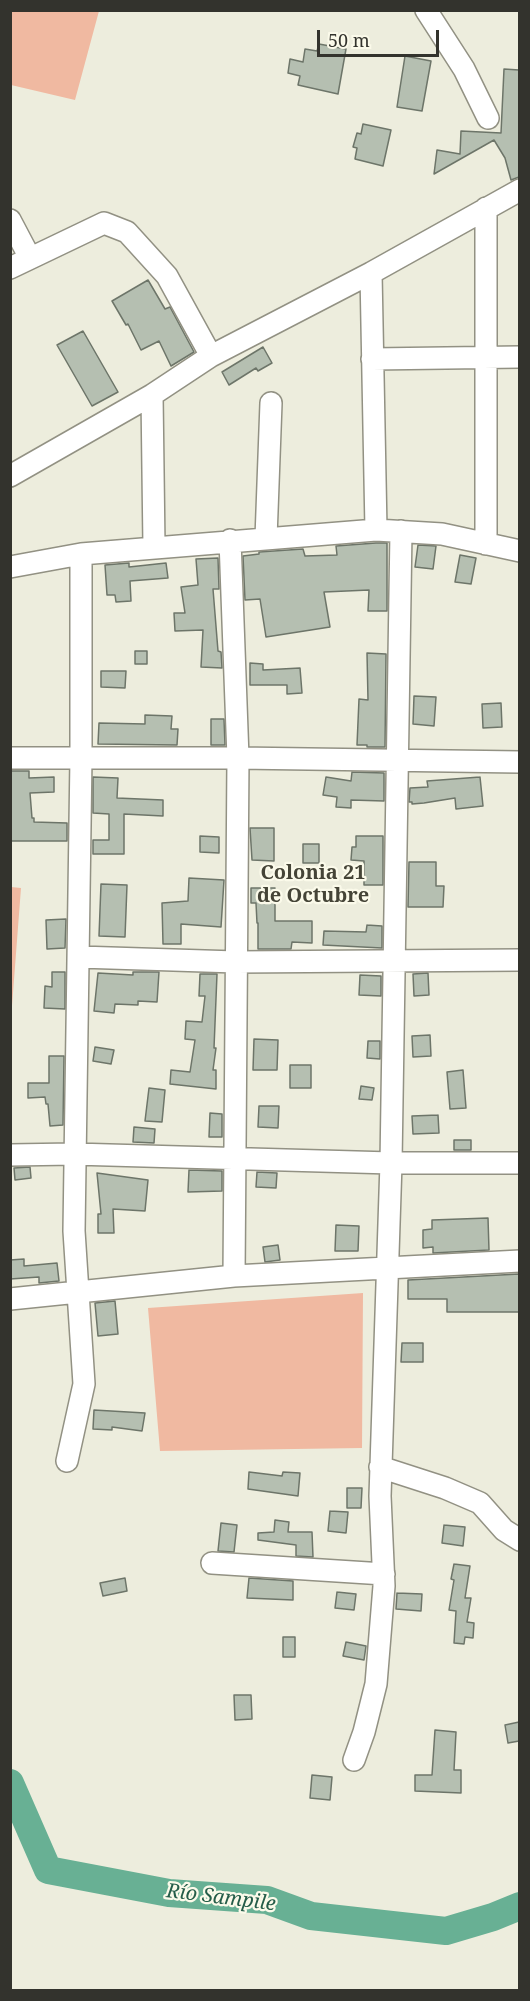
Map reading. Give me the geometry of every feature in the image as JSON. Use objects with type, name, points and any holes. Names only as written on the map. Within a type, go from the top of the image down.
[{"type":"street","points":[[426,10],[464,69],[488,118]]},
{"type":"street","points":[[10,476],[152,395],[211,356],[371,273],[519,190]]},
{"type":"street","points":[[486,208],[486,544]]},
{"type":"street","points":[[10,220],[30,258]]},
{"type":"street","points":[[10,268],[104,223],[127,232],[167,276],[211,356]]},
{"type":"street","points":[[371,273],[376,530]]},
{"type":"street","points":[[372,359],[519,357]]},
{"type":"street","points":[[152,395],[154,547]]},
{"type":"street","points":[[266,538],[271,403]]},
{"type":"street","points":[[10,567],[81,554],[230,540],[376,530],[442,534],[519,550]]},
{"type":"street","points":[[354,1760],[364,1732],[376,1684],[384,1574],[380,1467],[396,962],[401,531]]},
{"type":"street","points":[[230,540],[238,758],[234,1276]]},
{"type":"street","points":[[67,1461],[84,1384],[74,1231],[79,957],[81,554]]},
{"type":"street","points":[[10,758],[519,762]]},
{"type":"street","points":[[79,957],[236,962],[519,960]]},
{"type":"street","points":[[10,1155],[74,1154],[391,1164],[519,1162]]},
{"type":"street","points":[[10,1299],[234,1276],[519,1261]]},
{"type":"street","points":[[380,1467],[445,1488],[480,1503],[504,1530],[519,1540]]},
{"type":"street","points":[[212,1563],[384,1574]]},
{"type":"shaded area","points":[[11,10],[99,11],[75,100],[11,85]]},
{"type":"shaded area","points":[[10,887],[21,888],[11,1019]]},
{"type":"shaded area","points":[[363,1293],[362,1448],[160,1451],[148,1308]]},
{"type":"building","points":[[319,44],[346,49],[338,94],[298,85],[300,76],[288,73],[290,59],[303,62],[305,49],[317,51]]},
{"type":"building","points":[[405,56],[431,61],[422,111],[397,107]]},
{"type":"building","points":[[504,69],[519,70],[519,177],[511,180],[505,158],[494,140],[434,174],[437,150],[460,154],[461,131],[501,133]]},
{"type":"building","points":[[363,124],[391,130],[383,166],[355,159],[357,148],[353,147],[357,133],[361,134]]},
{"type":"building","points":[[148,280],[165,309],[170,307],[194,352],[171,366],[159,341],[141,350],[128,324],[126,325],[112,301]]},
{"type":"building","points":[[83,331],[118,392],[92,406],[57,345]]},
{"type":"building","points":[[263,347],[272,363],[258,371],[256,368],[229,385],[222,372]]},
{"type":"building","points":[[387,543],[387,611],[368,611],[369,590],[324,592],[330,627],[266,637],[260,599],[245,600],[243,556],[259,554],[259,552],[303,549],[305,556],[337,555],[336,546]]},
{"type":"building","points":[[418,545],[436,546],[433,569],[415,567]]},
{"type":"building","points":[[460,555],[476,558],[471,584],[455,582]]},
{"type":"building","points":[[218,558],[219,589],[213,589],[218,651],[221,652],[222,668],[201,667],[203,630],[175,631],[174,613],[185,613],[181,587],[198,585],[196,559]]},
{"type":"building","points":[[129,563],[129,567],[166,563],[168,578],[130,581],[131,601],[116,602],[115,595],[107,595],[105,565]]},
{"type":"building","points":[[135,651],[147,651],[147,664],[135,664]]},
{"type":"building","points":[[367,653],[386,654],[385,747],[357,745],[359,699],[368,700]]},
{"type":"building","points":[[250,663],[263,664],[263,670],[300,668],[302,693],[287,694],[287,685],[250,685]]},
{"type":"building","points":[[101,671],[126,671],[125,688],[101,687]]},
{"type":"building","points":[[414,696],[436,697],[434,726],[413,724]]},
{"type":"building","points":[[501,703],[502,727],[483,728],[482,704]]},
{"type":"building","points":[[145,715],[172,716],[171,729],[178,729],[177,745],[98,744],[99,723],[145,724]]},
{"type":"building","points":[[211,719],[224,719],[225,745],[211,745]]},
{"type":"building","points":[[10,771],[29,771],[29,778],[54,777],[54,792],[30,793],[32,818],[34,822],[67,823],[67,841],[10,841]]},
{"type":"building","points":[[352,772],[384,773],[384,801],[351,800],[351,808],[336,807],[337,797],[323,795],[326,777],[351,781]]},
{"type":"building","points":[[93,777],[118,778],[117,798],[163,800],[163,816],[124,814],[124,854],[93,854],[93,840],[109,840],[109,814],[93,813]]},
{"type":"building","points":[[480,777],[483,806],[456,809],[455,798],[424,803],[409,802],[410,788],[428,787],[427,781]]},
{"type":"building","points":[[250,828],[274,828],[274,861],[252,860]]},
{"type":"building","points":[[200,836],[219,837],[219,853],[200,852]]},
{"type":"building","points":[[356,836],[383,836],[383,885],[364,885],[364,861],[351,860],[352,847],[356,847]]},
{"type":"building","points":[[303,844],[319,844],[319,863],[303,863]]},
{"type":"building","points":[[409,862],[436,862],[436,886],[444,886],[443,907],[408,907]]},
{"type":"building","points":[[189,878],[224,880],[221,927],[181,924],[181,944],[163,944],[162,903],[188,901]]},
{"type":"building","points":[[101,884],[127,885],[125,937],[99,936]]},
{"type":"building","points":[[251,888],[275,888],[275,921],[312,921],[312,943],[292,942],[291,949],[258,949],[256,903],[251,903]]},
{"type":"building","points":[[66,919],[65,948],[47,949],[46,920]]},
{"type":"building","points":[[367,925],[382,926],[382,948],[323,945],[324,931],[366,932]]},
{"type":"building","points":[[52,972],[65,972],[65,1009],[44,1008],[45,986],[52,987]]},
{"type":"building","points":[[133,972],[159,972],[157,1002],[138,1001],[138,1005],[115,1004],[114,1013],[94,1011],[98,973],[133,975]]},
{"type":"building","points":[[428,973],[429,995],[414,996],[413,974]]},
{"type":"building","points":[[200,974],[217,974],[214,1048],[216,1048],[213,1070],[216,1070],[216,1089],[170,1084],[171,1070],[190,1072],[195,1040],[185,1039],[186,1021],[202,1022],[205,996],[199,996]]},
{"type":"building","points":[[360,975],[381,976],[381,996],[359,995]]},
{"type":"building","points":[[430,1035],[431,1056],[413,1057],[412,1036]]},
{"type":"building","points":[[254,1039],[278,1040],[277,1070],[253,1070]]},
{"type":"building","points":[[368,1041],[380,1041],[380,1059],[367,1058]]},
{"type":"building","points":[[95,1047],[114,1050],[111,1064],[93,1061]]},
{"type":"building","points":[[49,1056],[64,1056],[63,1125],[50,1126],[45,1097],[28,1098],[28,1083],[49,1083]]},
{"type":"building","points":[[290,1065],[311,1065],[311,1088],[290,1088]]},
{"type":"building","points":[[463,1070],[466,1108],[450,1109],[447,1072]]},
{"type":"building","points":[[361,1086],[374,1088],[372,1100],[359,1099]]},
{"type":"building","points":[[149,1088],[165,1090],[162,1122],[145,1121]]},
{"type":"building","points":[[259,1106],[279,1106],[278,1128],[258,1127]]},
{"type":"building","points":[[210,1113],[222,1114],[222,1137],[209,1137]]},
{"type":"building","points":[[438,1115],[439,1133],[413,1134],[412,1116]]},
{"type":"building","points":[[134,1127],[155,1129],[154,1143],[133,1142]]},
{"type":"building","points":[[454,1140],[471,1140],[471,1150],[454,1150]]},
{"type":"building","points":[[30,1167],[31,1178],[15,1180],[14,1168]]},
{"type":"building","points":[[189,1170],[222,1171],[222,1191],[188,1192]]},
{"type":"building","points":[[257,1172],[277,1173],[276,1188],[256,1187]]},
{"type":"building","points":[[97,1173],[148,1180],[145,1211],[113,1209],[114,1233],[98,1233],[98,1214],[101,1214]]},
{"type":"building","points":[[488,1218],[489,1250],[433,1253],[433,1247],[423,1248],[423,1230],[432,1229],[432,1220]]},
{"type":"building","points":[[336,1225],[359,1226],[358,1251],[335,1251]]},
{"type":"building","points":[[278,1245],[280,1260],[265,1262],[263,1247]]},
{"type":"building","points":[[24,1259],[24,1266],[57,1263],[59,1281],[39,1283],[39,1277],[10,1279],[10,1260]]},
{"type":"building","points":[[519,1274],[519,1312],[447,1312],[447,1299],[408,1299],[408,1280]]},
{"type":"building","points":[[115,1301],[118,1334],[98,1336],[95,1303]]},
{"type":"building","points":[[402,1343],[423,1343],[423,1362],[401,1362]]},
{"type":"building","points":[[94,1410],[145,1413],[142,1431],[112,1427],[112,1430],[93,1429]]},
{"type":"building","points":[[249,1472],[282,1476],[283,1472],[300,1473],[298,1496],[248,1489]]},
{"type":"building","points":[[347,1488],[362,1488],[361,1508],[347,1508]]},
{"type":"building","points":[[330,1511],[348,1512],[346,1533],[328,1531]]},
{"type":"building","points":[[275,1520],[289,1522],[288,1532],[312,1532],[313,1557],[296,1556],[296,1545],[258,1540],[258,1533],[274,1532]]},
{"type":"building","points":[[221,1523],[237,1525],[234,1552],[218,1551]]},
{"type":"building","points":[[444,1525],[465,1527],[463,1546],[442,1543]]},
{"type":"building","points":[[454,1564],[470,1566],[465,1598],[471,1598],[467,1622],[474,1623],[473,1638],[465,1637],[464,1644],[454,1643],[456,1611],[449,1610]]},
{"type":"building","points":[[125,1578],[127,1591],[103,1596],[100,1583]]},
{"type":"building","points":[[249,1578],[293,1581],[293,1600],[247,1598]]},
{"type":"building","points":[[337,1592],[356,1594],[354,1610],[335,1608]]},
{"type":"building","points":[[397,1593],[422,1594],[421,1611],[396,1609]]},
{"type":"building","points":[[283,1637],[295,1637],[295,1657],[283,1657]]},
{"type":"building","points":[[346,1642],[366,1646],[364,1660],[343,1656]]},
{"type":"building","points":[[234,1695],[251,1695],[252,1719],[235,1720]]},
{"type":"building","points":[[519,1722],[519,1741],[508,1743],[505,1725]]},
{"type":"building","points":[[435,1730],[456,1732],[454,1770],[461,1770],[461,1793],[415,1791],[415,1775],[432,1775]]},
{"type":"building","points":[[312,1775],[332,1777],[330,1800],[310,1798]]},
{"type":"waterway","name":"Río Sampile","points":[[10,1783],[48,1870],[169,1893],[267,1900],[311,1916],[446,1931],[520,1906]]},
{"type":"district","name":"Colonia 21 de Octubre","points":[[313,884]]}]
